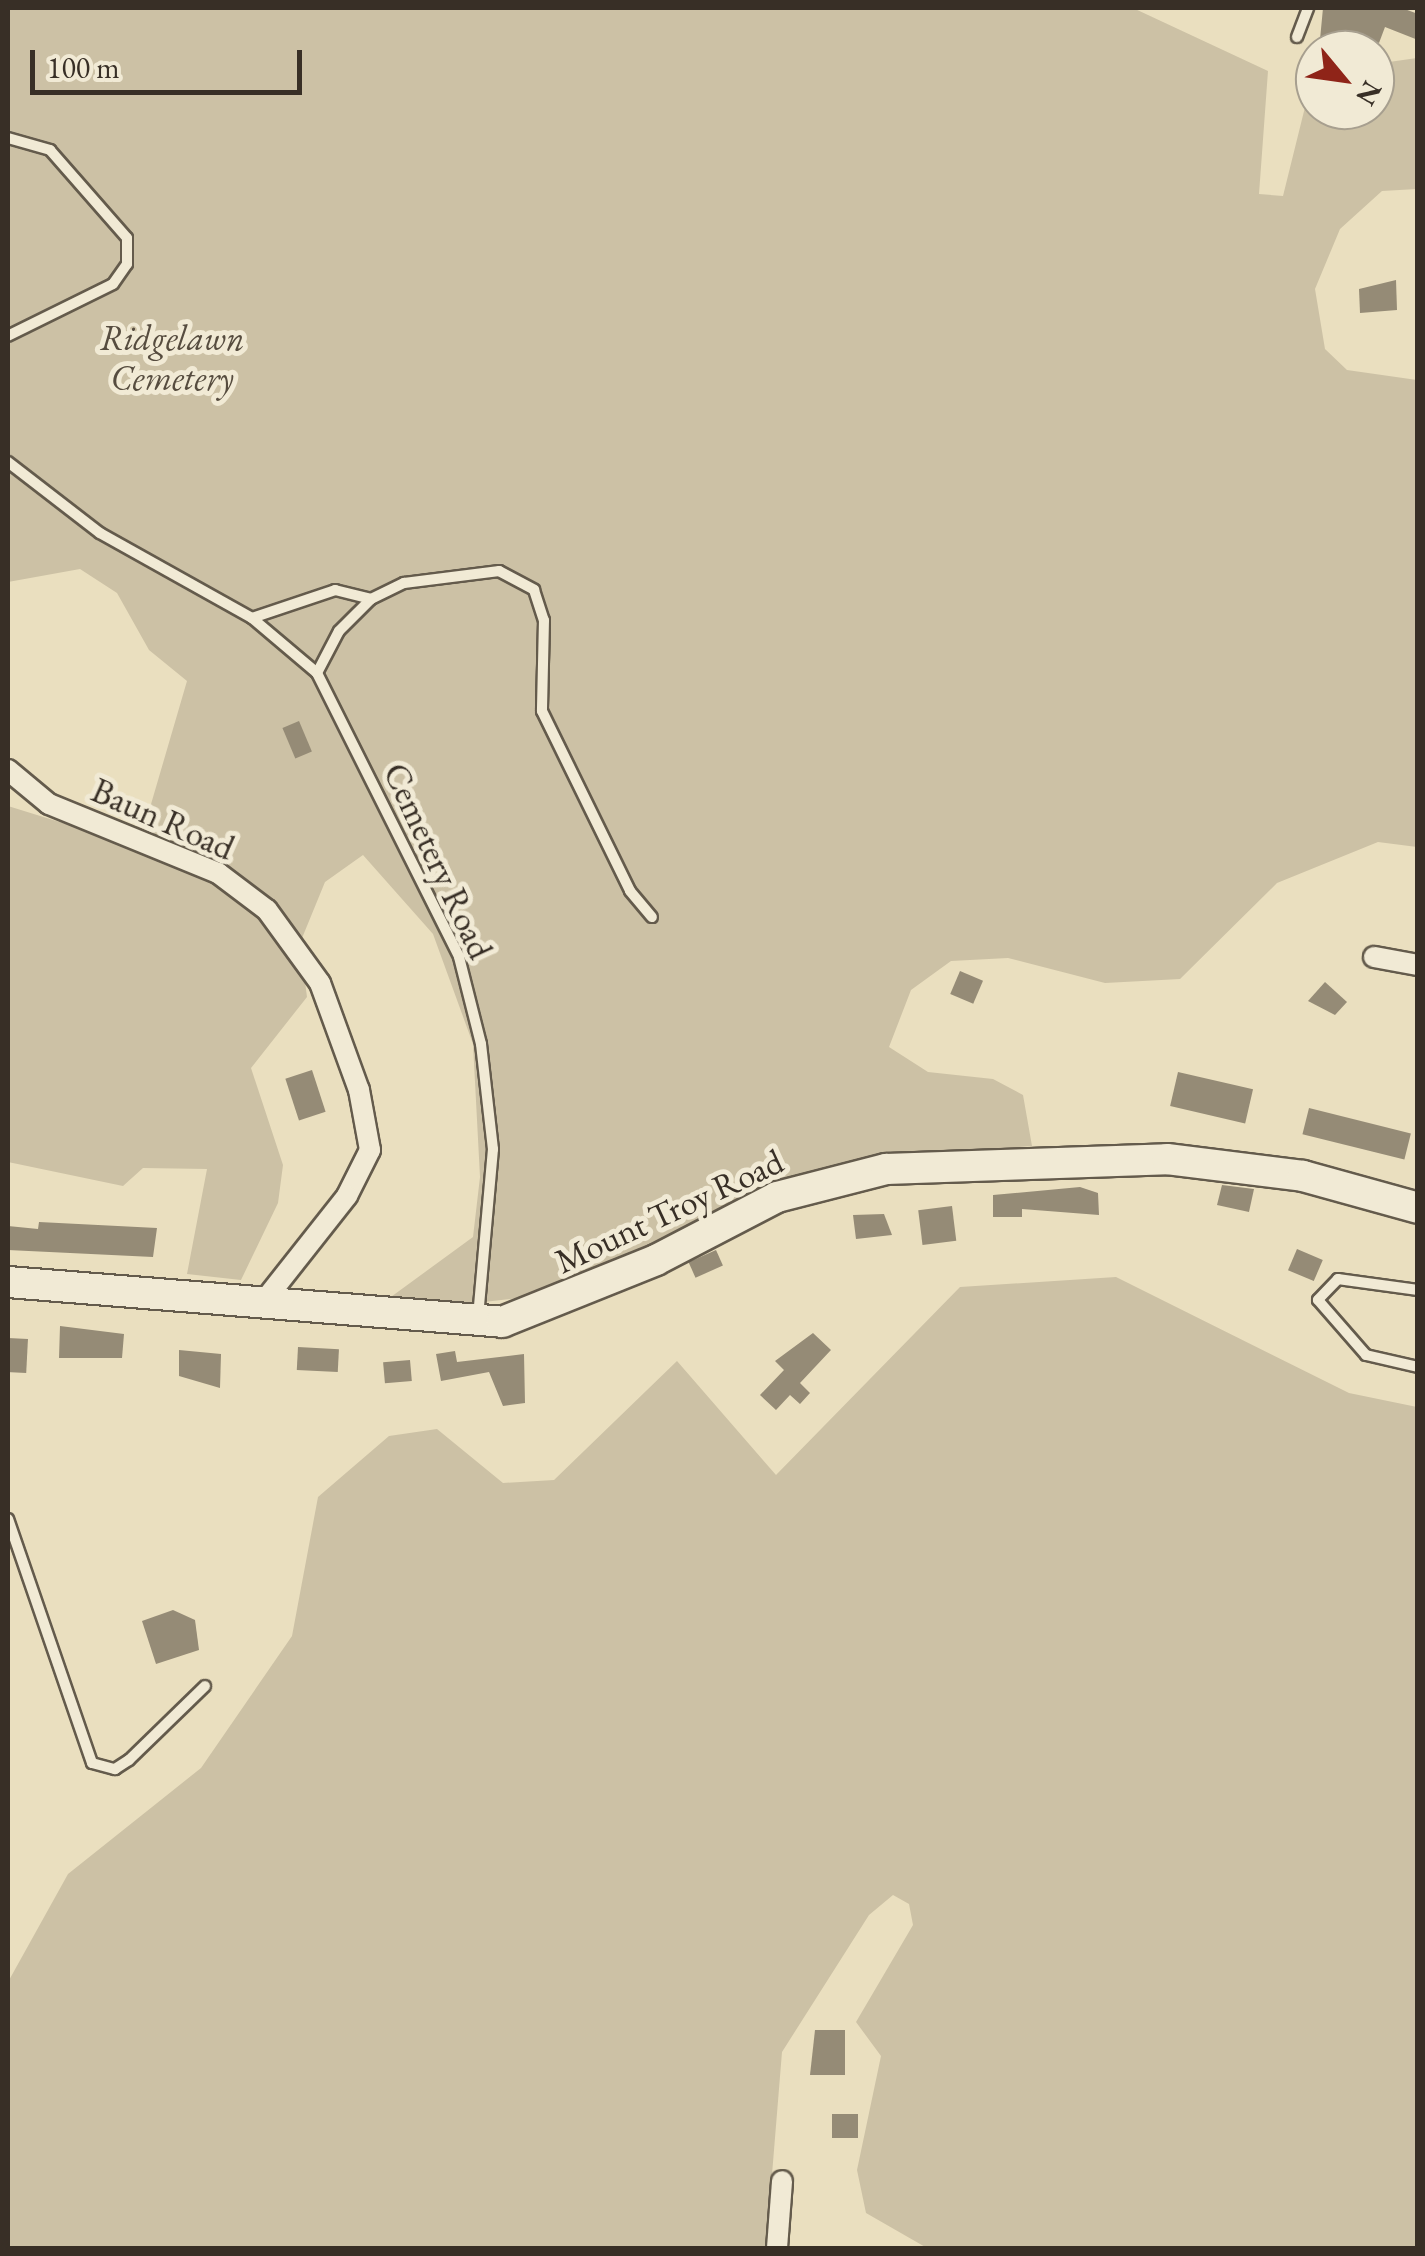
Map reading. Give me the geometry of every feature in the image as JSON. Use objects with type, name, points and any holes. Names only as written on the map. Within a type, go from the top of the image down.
[{"type":"street","name":"Baun Road","points":[[8,770],[49,804],[218,874],[267,910],[320,983],[370,1150],[347,1196],[264,1302]]},
{"type":"street","points":[[1374,957],[1418,965]]},
{"type":"street","name":"Mount Troy Road","points":[[8,1282],[478,1319],[550,1307],[777,1197],[886,1169],[1166,1159],[1303,1176],[1418,1208]]},
{"type":"street","points":[[778,2248],[782,2181]]},
{"type":"lane","points":[[8,138],[50,150],[127,238],[127,264],[113,284],[8,336]]},
{"type":"lane","name":"Cemetery Road","points":[[8,462],[100,533],[252,618],[317,674],[463,974],[493,1149],[478,1319]]},
{"type":"lane","points":[[317,674],[371,599],[404,583],[499,571],[534,590],[544,620],[542,712],[630,891],[652,917]]},
{"type":"lane","points":[[252,618],[335,590],[371,599]]},
{"type":"lane","points":[[1418,1290],[1338,1278],[1318,1300],[1366,1356],[1418,1367]]},
{"type":"lane","points":[[8,1519],[92,1763],[115,1769],[129,1760],[204,1686]]},
{"type":"green space","name":"Ridgelawn Cemetery","points":[[8,8],[1133,8],[1268,71],[1259,194],[1283,196],[1299,130],[1395,130],[1395,61],[1417,58],[1417,189],[1382,191],[1340,229],[1315,289],[1325,349],[1347,370],[1417,380],[1417,847],[1378,842],[1277,883],[1180,979],[1105,983],[1008,958],[951,961],[911,990],[889,1047],[928,1072],[993,1079],[1023,1095],[1032,1146],[927,1154],[652,1248],[544,1295],[440,1307],[384,1302],[473,1237],[480,1177],[473,1044],[433,934],[363,855],[325,882],[300,943],[307,997],[251,1068],[283,1165],[278,1203],[241,1280],[187,1274],[207,1169],[143,1168],[123,1186],[8,1162],[8,806],[124,842],[149,811],[187,681],[149,650],[117,593],[80,569],[8,582]]},
{"type":"green space","points":[[1116,1277],[1349,1393],[1417,1407],[1417,2248],[927,2248],[866,2213],[857,2170],[881,2056],[856,2022],[913,1925],[909,1904],[893,1895],[869,1915],[782,2052],[766,2248],[8,2248],[8,1982],[68,1874],[201,1768],[292,1636],[318,1497],[389,1436],[437,1429],[503,1483],[554,1480],[677,1361],[776,1475],[960,1287]]},
{"type":"building","points":[[1323,8],[1402,8],[1418,14],[1418,40],[1385,27],[1321,30]]},
{"type":"building","points":[[1396,280],[1397,310],[1360,313],[1359,289]]},
{"type":"building","points":[[299,721],[312,751],[295,758],[282,728]]},
{"type":"building","points":[[960,971],[983,981],[973,1004],[950,994]]},
{"type":"building","points":[[1325,982],[1347,1002],[1335,1015],[1308,1001]]},
{"type":"building","points":[[312,1070],[326,1112],[299,1120],[285,1079]]},
{"type":"building","points":[[1178,1072],[1253,1089],[1245,1123],[1170,1106]]},
{"type":"building","points":[[1309,1108],[1411,1133],[1404,1160],[1302,1134]]},
{"type":"building","points":[[1222,1185],[1254,1189],[1249,1212],[1217,1205]]},
{"type":"building","points":[[1080,1187],[1098,1193],[1099,1215],[1022,1209],[1022,1217],[993,1217],[993,1195]]},
{"type":"building","points":[[952,1206],[956,1241],[923,1245],[918,1210]]},
{"type":"building","points":[[884,1214],[892,1235],[856,1239],[853,1215]]},
{"type":"building","points":[[39,1222],[157,1228],[153,1257],[8,1250],[8,1226],[38,1229]]},
{"type":"building","points":[[1297,1249],[1323,1260],[1314,1281],[1288,1270]]},
{"type":"building","points":[[716,1250],[723,1266],[696,1278],[689,1262]]},
{"type":"building","points":[[60,1326],[124,1334],[122,1358],[59,1358]]},
{"type":"building","points":[[813,1333],[831,1350],[800,1383],[810,1393],[800,1404],[790,1395],[776,1410],[760,1395],[784,1370],[775,1361]]},
{"type":"building","points":[[8,1338],[28,1339],[26,1373],[8,1372]]},
{"type":"building","points":[[298,1347],[339,1349],[338,1372],[297,1370]]},
{"type":"building","points":[[179,1350],[221,1354],[220,1388],[179,1376]]},
{"type":"building","points":[[455,1351],[457,1362],[524,1354],[525,1403],[503,1406],[489,1372],[441,1381],[436,1354]]},
{"type":"building","points":[[410,1360],[412,1381],[385,1383],[383,1362]]},
{"type":"building","points":[[173,1610],[195,1620],[199,1650],[156,1664],[142,1621]]},
{"type":"building","points":[[815,2030],[845,2030],[845,2075],[810,2075]]},
{"type":"building","points":[[832,2114],[858,2114],[858,2138],[832,2138]]}]
